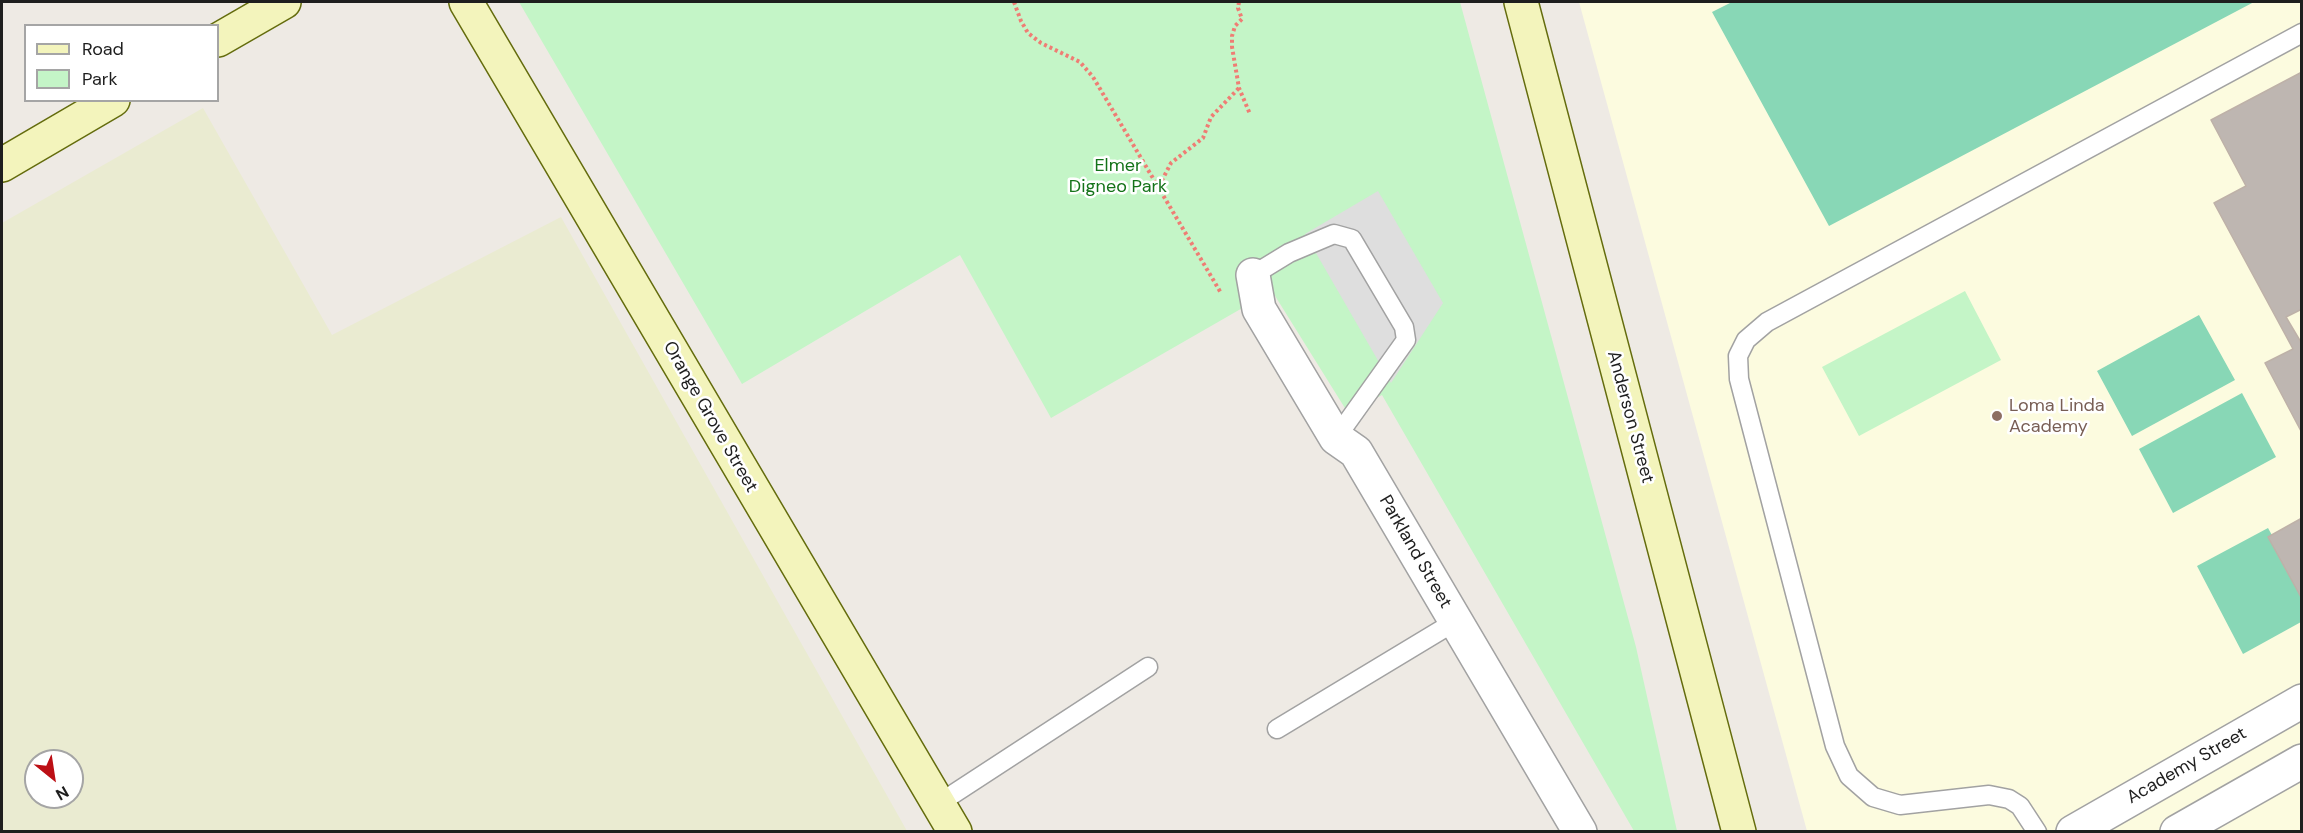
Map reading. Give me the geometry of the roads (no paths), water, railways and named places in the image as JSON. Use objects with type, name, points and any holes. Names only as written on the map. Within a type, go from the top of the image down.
[{"type":"street","points":[[219,39],[284,2]]},
{"type":"street","name":"Orange Grove Street","points":[[466,2],[955,831]]},
{"type":"street","name":"Anderson Street","points":[[1521,2],[1739,831]]},
{"type":"street","points":[[2,165],[110,102]]},
{"type":"street","name":"Parkland Street","points":[[1252,275],[1259,309],[1336,438],[1356,452],[1580,831]]},
{"type":"street","name":"Academy Street","points":[[2073,831],[2301,701]]},
{"type":"street","points":[[2177,831],[2301,761]]},
{"type":"lane","points":[[2037,831],[2020,806],[2009,799],[1989,795],[1900,805],[1873,797],[1849,776],[1835,746],[1738,379],[1738,356],[1746,340],[1767,322],[2301,33]]},
{"type":"lane","points":[[1252,275],[1289,253],[1334,234],[1352,239],[1404,327],[1406,340],[1336,438]]},
{"type":"lane","points":[[1276,729],[1456,621]]},
{"type":"lane","points":[[938,804],[1148,667]]},
{"type":"place","name":"Loma Linda Academy","points":[[1997,416]]},
{"type":"park label","name":"Elmer Digneo Park","points":[[1118,176]]}]
